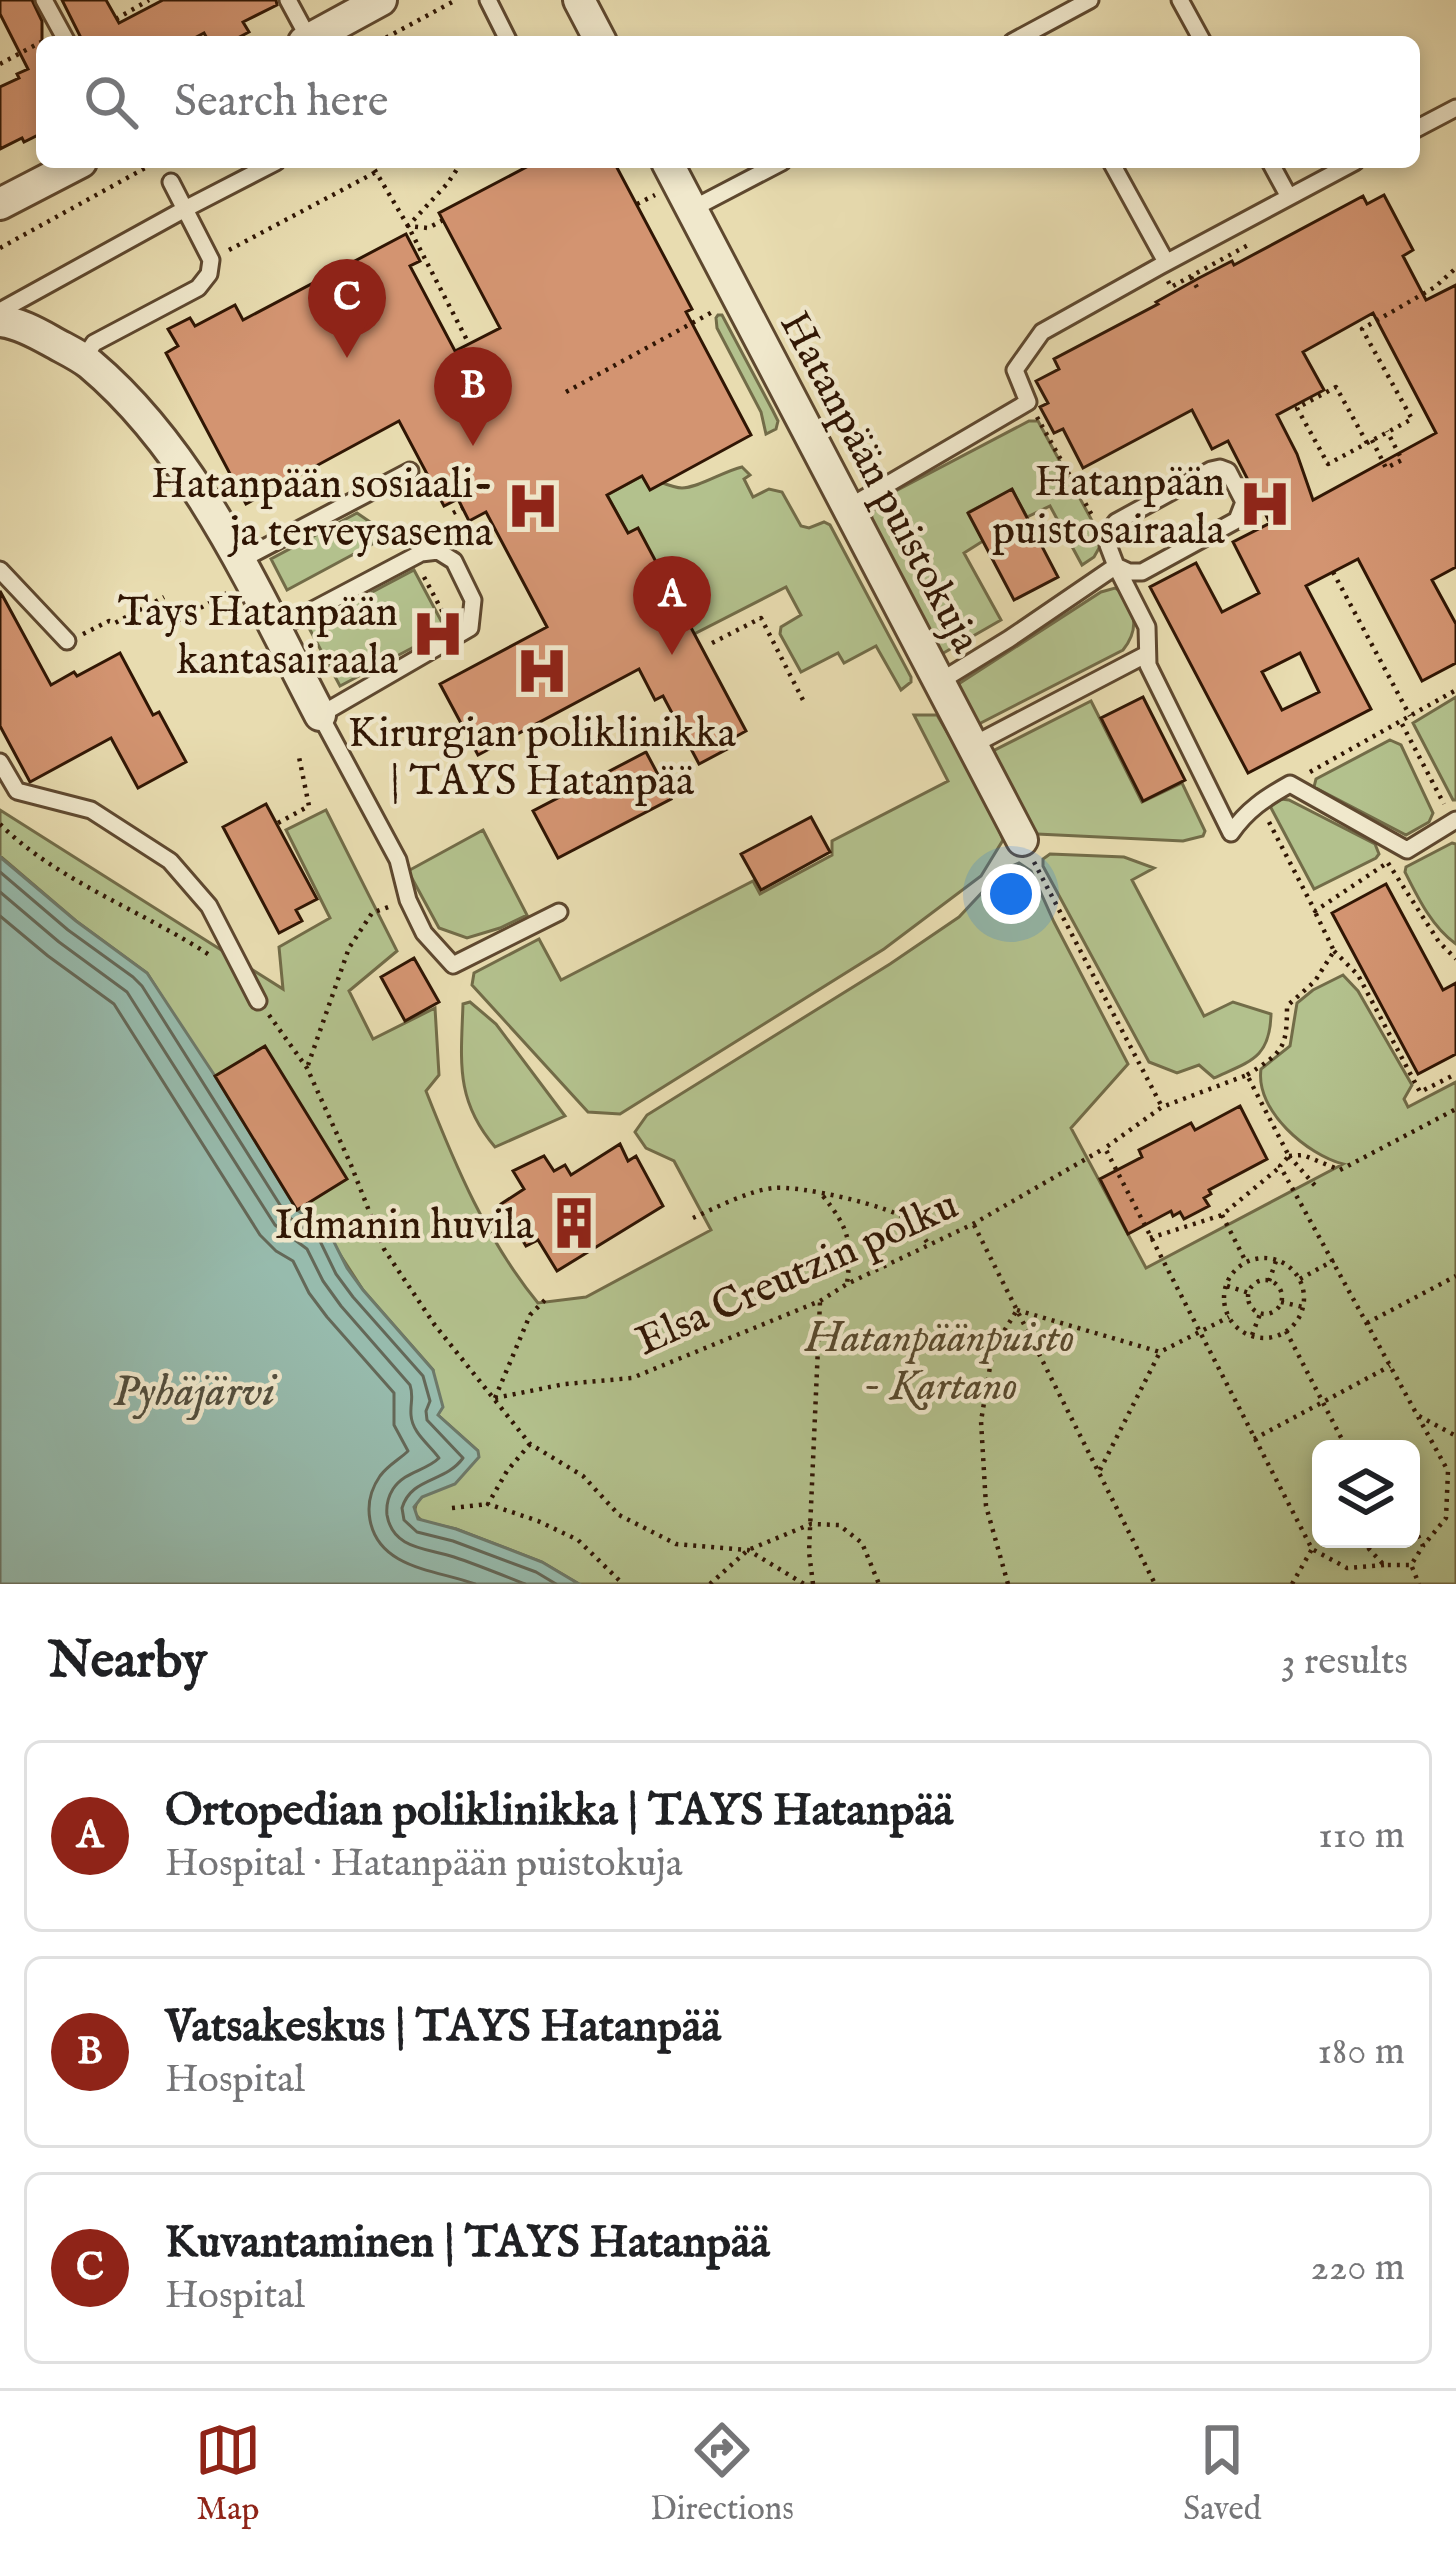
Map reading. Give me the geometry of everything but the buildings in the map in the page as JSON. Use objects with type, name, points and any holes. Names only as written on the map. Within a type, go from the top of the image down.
[{"type":"street","points":[[316,36],[381,0]]},
{"type":"street","points":[[578,0],[599,36]]},
{"type":"street","points":[[0,204],[69,168]]},
{"type":"street","name":"Hatanpään puistokuja","points":[[670,168],[1022,840]]},
{"type":"street","points":[[0,321],[31,331],[88,362],[134,408],[178,464],[244,571],[320,715]]},
{"type":"lane","points":[[44,0],[64,36]]},
{"type":"lane","points":[[288,0],[305,36]]},
{"type":"lane","points":[[488,0],[506,36]]},
{"type":"lane","points":[[1042,35],[1090,0]]},
{"type":"lane","points":[[1180,0],[1200,36]]},
{"type":"lane","points":[[1420,127],[1456,108]]},
{"type":"lane","points":[[0,311],[264,168]]},
{"type":"lane","points":[[692,208],[770,168]]},
{"type":"lane","points":[[1114,168],[1166,262]]},
{"type":"lane","points":[[1273,168],[1289,197]]},
{"type":"lane","points":[[849,507],[1028,402],[1015,370],[1042,332],[1344,168]]},
{"type":"lane","points":[[88,362],[94,343],[204,283],[211,260],[171,182]]},
{"type":"lane","points":[[1116,566],[1142,572],[1237,520],[1244,502],[1228,471],[1211,470],[1116,522],[1109,530],[1108,545],[1116,566],[1147,627],[1148,665],[1231,833],[1258,802],[1290,784],[1407,850],[1455,821]]},
{"type":"lane","points":[[244,571],[410,471]]},
{"type":"lane","points":[[277,629],[429,551],[450,556],[474,604],[473,623],[466,632],[320,715],[398,860],[408,900],[424,933],[453,965],[560,912]]},
{"type":"lane","points":[[939,682],[1116,566]]},
{"type":"lane","points":[[0,570],[67,641]]},
{"type":"lane","points":[[973,745],[1147,654]]},
{"type":"lane","points":[[0,762],[17,791],[91,809],[170,861],[208,906],[258,1000]]},
{"type":"path","points":[[116,19],[149,0]]},
{"type":"path","points":[[389,36],[456,0]]},
{"type":"path","points":[[0,64],[36,44]]},
{"type":"path","points":[[0,248],[145,168]]},
{"type":"path","points":[[374,168],[469,344]]},
{"type":"path","points":[[408,226],[458,168]]},
{"type":"path","points":[[637,204],[660,193]]},
{"type":"path","points":[[408,226],[428,228],[443,220]]},
{"type":"path","points":[[1387,431],[1402,460],[1386,468],[1369,441],[1336,387],[1297,408],[1328,464],[1369,441],[1387,431],[1412,418],[1362,328],[1435,287],[1456,268]]},
{"type":"path","points":[[1191,277],[1199,291]]},
{"type":"path","points":[[566,392],[721,307]]},
{"type":"path","points":[[1028,402],[1108,545]]},
{"type":"path","points":[[453,514],[463,508]]},
{"type":"path","points":[[419,567],[450,626]]},
{"type":"path","points":[[177,621],[244,571]]},
{"type":"path","points":[[1333,572],[1410,716]]},
{"type":"path","points":[[67,641],[164,597]]},
{"type":"path","points":[[712,643],[761,618],[804,701]]},
{"type":"path","points":[[1290,784],[1456,690]]},
{"type":"path","points":[[1401,722],[1455,821]]},
{"type":"path","points":[[278,823],[309,806],[299,757]]},
{"type":"path","points":[[1258,802],[1334,950],[1358,975],[1420,1093],[1456,1074]]},
{"type":"path","points":[[0,824],[70,875],[221,962]]},
{"type":"path","points":[[1022,840],[1162,1107]]},
{"type":"path","points":[[1315,911],[1388,862],[1439,942],[1456,959]]},
{"type":"path","points":[[308,1068],[349,948],[372,913],[408,900]]},
{"type":"path","points":[[1318,1189],[1288,1156],[1247,1075],[1279,1054],[1287,1031],[1287,1006],[1315,981],[1334,950]]},
{"type":"path","points":[[258,1000],[308,1068],[384,1249],[434,1324],[530,1444],[583,1476],[619,1515],[638,1525],[676,1544],[748,1550],[804,1584]]},
{"type":"path","name":"Elsa Creutzin polku","points":[[495,1398],[632,1378],[820,1301],[974,1224],[1105,1148],[1162,1107],[1247,1075]]},
{"type":"path","points":[[1150,1238],[1222,1215],[1288,1156],[1303,1155],[1340,1171],[1456,1109]]},
{"type":"path","points":[[1105,1148],[1312,1549],[1347,1568],[1412,1564]]},
{"type":"path","points":[[1280,1166],[1448,1471],[1446,1518],[1412,1564]]},
{"type":"path","points":[[693,1218],[773,1187],[878,1207],[910,1220],[929,1244]]},
{"type":"path","points":[[820,1193],[841,1219],[851,1250],[847,1284]]},
{"type":"path","points":[[1222,1215],[1246,1262]]},
{"type":"path","points":[[974,1224],[1155,1584]]},
{"type":"path","points":[[1300,1279],[1335,1259]]},
{"type":"path","points":[[1269,1281],[1276,1261]]},
{"type":"path","points":[[1276,1261],[1300,1279],[1303,1307],[1286,1331],[1274,1337],[1252,1335],[1229,1317],[1224,1303],[1227,1286],[1235,1270],[1246,1262],[1276,1261]]},
{"type":"path","points":[[1367,1323],[1456,1276]]},
{"type":"path","points":[[1259,1281],[1269,1281],[1280,1290],[1281,1302],[1274,1312],[1260,1314],[1251,1306],[1249,1293],[1259,1281]]},
{"type":"path","points":[[1227,1286],[1249,1293]]},
{"type":"path","points":[[495,1398],[530,1315],[548,1297]]},
{"type":"path","points":[[813,1584],[808,1552],[820,1301]]},
{"type":"path","points":[[1281,1302],[1303,1307]]},
{"type":"path","points":[[1017,1310],[1160,1352]]},
{"type":"path","points":[[1007,1584],[986,1505],[981,1421],[993,1349],[1017,1310]]},
{"type":"path","points":[[1252,1335],[1260,1314]]},
{"type":"path","points":[[1099,1472],[1160,1352],[1229,1317]]},
{"type":"path","points":[[1286,1331],[1342,1440]]},
{"type":"path","points":[[1254,1439],[1390,1366]]},
{"type":"path","points":[[1417,1415],[1456,1436]]},
{"type":"path","points":[[488,1504],[530,1444]]},
{"type":"path","points":[[452,1508],[488,1504],[538,1521],[578,1540],[623,1584]]},
{"type":"path","points":[[710,1584],[748,1550],[811,1524],[838,1526],[862,1543],[879,1584]]},
{"type":"path","points":[[1420,1540],[1423,1546]]},
{"type":"path","points":[[1369,1548],[1384,1565]]},
{"type":"path","points":[[1292,1584],[1312,1549]]},
{"type":"path","points":[[1412,1564],[1420,1584]]},
{"type":"green space","points":[[718,315],[778,421],[776,429],[766,434],[761,412],[717,328]]},
{"type":"green space","points":[[1029,421],[1038,421],[1103,541],[1094,557],[1082,565],[1050,506],[1027,517],[1012,490],[969,512],[983,541],[964,553],[1001,620],[940,655],[871,524],[873,511],[888,495]]},
{"type":"green space","points":[[742,467],[750,475],[744,479],[753,497],[769,489],[782,492],[801,526],[830,525],[911,677],[901,690],[876,646],[844,663],[838,653],[801,672],[780,634],[781,627],[801,615],[786,587],[694,634],[607,495],[642,476],[682,488]]},
{"type":"green space","points":[[357,513],[373,524],[378,541],[287,590],[271,559]]},
{"type":"green space","points":[[414,570],[446,630],[340,686],[308,626]]},
{"type":"green space","points":[[1115,588],[1125,594],[1133,616],[1133,630],[1123,650],[973,727],[957,690],[960,683],[1101,592]]},
{"type":"green space","points":[[1456,697],[1456,800],[1453,800],[1413,723]]},
{"type":"green space","points":[[1091,701],[1142,802],[1182,783],[1205,831],[1203,836],[1183,841],[1028,830],[987,754]]},
{"type":"green space","points":[[914,715],[937,715],[987,800],[1003,840],[981,876],[884,949],[620,1114],[588,1112],[472,985],[474,973],[539,939],[561,980],[753,881],[760,894],[832,855],[832,841],[948,781]]},
{"type":"green space","points":[[1390,740],[1401,745],[1433,813],[1429,822],[1406,835],[1314,787],[1316,779]]},
{"type":"green space","points":[[1281,799],[1375,844],[1379,854],[1314,889],[1270,806]]},
{"type":"green space","name":"Hatanpäänpuisto - Kartano","points":[[0,810],[283,989],[279,947],[330,918],[286,830],[326,810],[397,951],[349,991],[373,1039],[435,1008],[439,1075],[426,1091],[488,1228],[538,1303],[586,1297],[711,1230],[674,1161],[646,1148],[635,1132],[647,1115],[890,964],[959,917],[1003,870],[1019,863],[1031,871],[1128,1064],[1071,1128],[1146,1268],[1343,1164],[1315,1151],[1287,1129],[1266,1100],[1261,1069],[1290,1046],[1297,1003],[1343,975],[1358,991],[1412,1085],[1404,1099],[1408,1107],[1456,1082],[1456,1584],[579,1584],[542,1562],[422,1521],[414,1513],[417,1501],[477,1450],[438,1415],[433,1370],[363,1290],[321,1225],[297,1210],[147,973],[0,856]]},
{"type":"green space","points":[[483,830],[527,915],[467,938],[439,928],[408,871]]},
{"type":"green space","points":[[1456,844],[1456,944],[1433,921],[1405,872],[1406,867]]},
{"type":"green space","points":[[1050,854],[1124,857],[1154,868],[1132,880],[1204,1016],[1233,1002],[1271,1014],[1267,1040],[1256,1056],[1214,1078],[1199,1065],[1177,1073],[1149,1062],[1043,866]]},
{"type":"green space","points":[[470,1002],[496,1024],[565,1116],[495,1147],[473,1113],[463,1080],[463,1004]]},
{"type":"water","name":"Pyhäjärvi","points":[[0,857],[147,973],[297,1210],[329,1232],[363,1290],[433,1370],[443,1407],[438,1415],[479,1457],[455,1484],[422,1497],[414,1507],[418,1519],[542,1562],[579,1584],[0,1584]]},
{"type":"place","name":"Kuvantaminen | TAYS Hatanpää","points":[[347,358]]},
{"type":"place","name":"Vatsakeskus | TAYS Hatanpää","points":[[473,446]]},
{"type":"place","name":"Hatanpään puistosairaala","points":[[1265,504]]},
{"type":"place","name":"Hatanpään sosiaali- ja terveysasema","points":[[533,506]]},
{"type":"place","name":"Tays Hatanpään kantasairaala","points":[[438,634]]},
{"type":"place","name":"Ortopedian poliklinikka | TAYS Hatanpää","points":[[672,655]]},
{"type":"place","name":"Kirurgian poliklinikka | TAYS Hatanpää","points":[[542,671]]},
{"type":"place","name":"Idmanin huvila","points":[[574,1223]]}]
